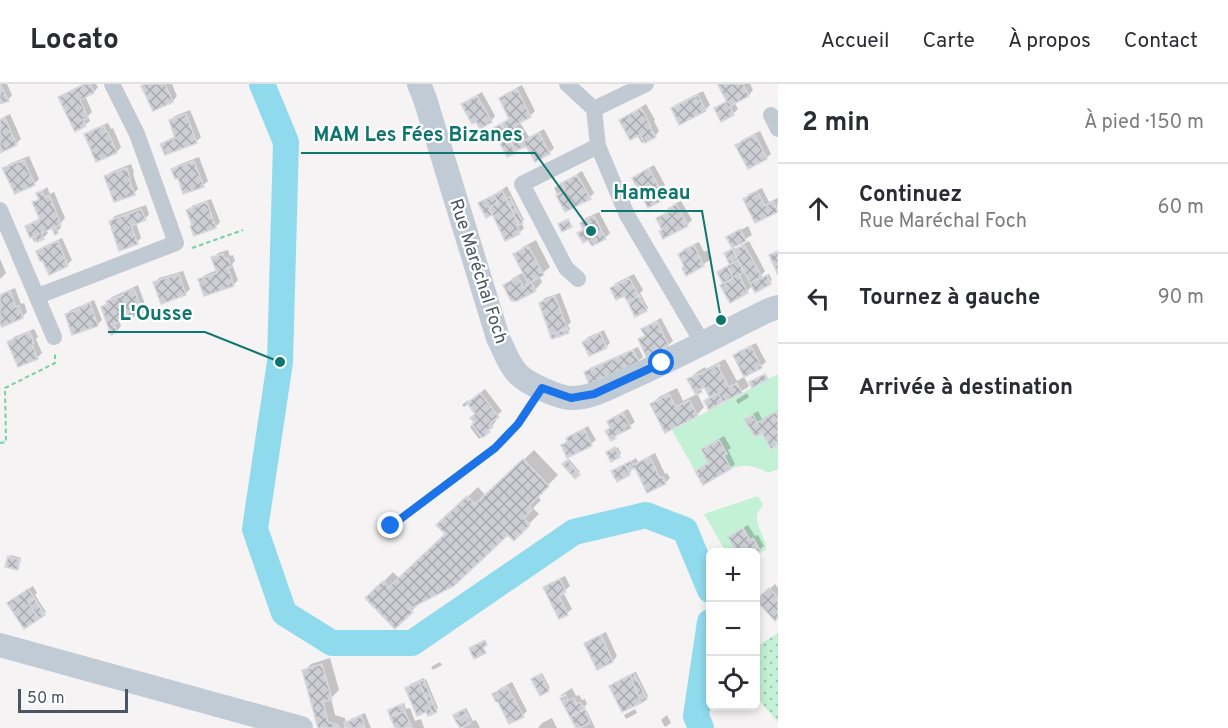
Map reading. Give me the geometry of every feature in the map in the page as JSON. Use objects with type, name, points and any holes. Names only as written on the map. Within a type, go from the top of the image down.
[{"type":"street","points":[[38,296],[176,243],[137,134],[112,84]]},
{"type":"street","points":[[567,84],[594,109],[598,146],[627,215],[702,342]]},
{"type":"street","points":[[594,109],[646,84]]},
{"type":"street","name":"Rue Maréchal Foch","points":[[422,92],[498,338],[518,374],[532,383],[571,398],[594,394],[662,363],[769,309],[778,308]]},
{"type":"street","points":[[578,279],[566,268],[522,184],[598,146]]},
{"type":"street","points":[[0,210],[54,337]]},
{"type":"street","points":[[0,645],[261,723],[301,728]]},
{"type":"lane","points":[[391,526],[495,448],[518,424],[542,388]]},
{"type":"path","points":[[176,243],[186,250],[243,231]]},
{"type":"path","points":[[0,443],[6,442],[6,388],[55,363],[54,337]]},
{"type":"green space","points":[[778,374],[778,412],[757,423],[753,415],[744,419],[754,437],[762,433],[770,449],[777,446],[778,441],[778,469],[768,473],[750,466],[731,469],[724,455],[727,453],[719,440],[701,449],[708,463],[695,471],[672,430]]},
{"type":"green space","points":[[758,496],[763,505],[757,514],[757,519],[766,550],[761,552],[743,528],[728,537],[734,548],[724,548],[704,514]]},
{"type":"green space","points":[[778,633],[778,722],[760,702],[760,644]]},
{"type":"building","points":[[0,84],[9,101],[0,104]]},
{"type":"building","points":[[85,84],[90,84],[94,93],[80,100],[88,118],[83,120],[86,126],[75,132],[58,97]]},
{"type":"building","points":[[165,84],[173,102],[153,111],[141,86]]},
{"type":"building","points":[[743,84],[749,96],[730,106],[734,115],[721,122],[714,108],[727,102],[718,85]]},
{"type":"building","points":[[517,89],[531,117],[514,126],[518,133],[509,138],[501,124],[509,119],[499,98]]},
{"type":"building","points":[[698,95],[706,111],[679,125],[671,108]]},
{"type":"building","points":[[477,96],[492,122],[480,129],[476,122],[472,124],[461,104]]},
{"type":"building","points":[[641,108],[656,137],[645,143],[640,135],[630,140],[619,120]]},
{"type":"building","points":[[186,114],[197,143],[165,155],[160,144],[175,138],[169,120]]},
{"type":"building","points":[[5,118],[17,145],[0,153],[0,120]]},
{"type":"building","points":[[501,124],[506,133],[498,137],[493,128]]},
{"type":"building","points":[[104,126],[117,153],[96,162],[84,134]]},
{"type":"building","points":[[520,132],[524,141],[539,133],[550,154],[535,162],[526,146],[516,151],[509,138]]},
{"type":"building","points":[[506,133],[516,153],[507,157],[497,138]]},
{"type":"building","points":[[755,135],[767,159],[748,169],[735,145]]},
{"type":"building","points":[[24,160],[35,185],[15,194],[2,168]]},
{"type":"building","points":[[194,161],[204,187],[183,194],[178,178],[175,179],[171,169]]},
{"type":"building","points":[[127,168],[135,195],[114,202],[104,176]]},
{"type":"building","points":[[649,168],[663,200],[648,208],[632,178]]},
{"type":"building","points":[[577,175],[591,199],[565,212],[556,195],[565,190],[561,183]]},
{"type":"building","points":[[502,190],[519,225],[517,226],[520,234],[505,241],[489,207],[498,203],[494,195]]},
{"type":"building","points":[[42,191],[45,197],[49,195],[61,224],[55,227],[58,233],[55,235],[52,228],[41,233],[44,239],[37,242],[34,236],[30,238],[25,226],[40,220],[32,202],[39,200],[36,193]]},
{"type":"building","points":[[757,191],[765,206],[773,201],[778,212],[755,223],[743,199]]},
{"type":"building","points":[[494,195],[498,203],[489,207],[492,215],[486,218],[478,203]]},
{"type":"building","points":[[510,197],[523,223],[519,225],[506,199]]},
{"type":"building","points":[[207,202],[216,228],[194,236],[186,210]]},
{"type":"building","points":[[676,204],[688,226],[663,239],[659,231],[662,230],[656,218],[669,212],[668,209]]},
{"type":"building","points":[[141,209],[146,220],[131,226],[138,244],[119,251],[109,221]]},
{"type":"building","points":[[594,216],[606,239],[592,246],[588,240],[583,243],[577,233],[583,230],[580,223]]},
{"type":"building","points":[[568,219],[572,227],[562,232],[558,224]]},
{"type":"building","points":[[740,229],[746,241],[732,248],[726,237]]},
{"type":"building","points":[[58,241],[68,266],[49,275],[36,251]]},
{"type":"building","points":[[694,245],[704,266],[686,276],[678,254]]},
{"type":"building","points":[[744,245],[762,277],[750,283],[733,250]]},
{"type":"building","points":[[528,246],[544,275],[531,282],[536,291],[517,301],[511,301],[503,285],[518,277],[524,288],[527,286],[528,283],[513,254]]},
{"type":"building","points":[[732,249],[738,260],[730,265],[724,253]]},
{"type":"building","points":[[778,251],[778,275],[769,255]]},
{"type":"building","points":[[223,254],[225,259],[228,258],[231,267],[228,268],[234,286],[204,296],[198,279],[217,273],[211,257]]},
{"type":"building","points":[[738,260],[744,272],[739,275],[748,293],[730,303],[720,285],[733,278],[727,266]]},
{"type":"building","points":[[727,266],[733,278],[723,284],[717,272]]},
{"type":"building","points":[[179,274],[186,295],[161,304],[153,282]]},
{"type":"building","points":[[767,275],[771,284],[755,293],[750,283]]},
{"type":"building","points":[[629,278],[639,296],[628,302],[624,296],[616,300],[610,288]]},
{"type":"building","points":[[134,289],[143,313],[114,324],[117,332],[111,335],[101,307],[107,304],[106,301]]},
{"type":"building","points":[[10,291],[23,318],[2,327],[0,324],[0,295]]},
{"type":"building","points":[[555,296],[567,328],[550,335],[539,303]]},
{"type":"building","points":[[639,296],[647,311],[635,317],[628,302]]},
{"type":"building","points":[[90,303],[98,326],[72,335],[65,314]]},
{"type":"building","points":[[657,321],[669,346],[647,358],[638,339],[645,336],[641,329]]},
{"type":"building","points":[[567,328],[569,333],[552,339],[550,335]]},
{"type":"building","points":[[30,332],[38,359],[18,367],[7,342]]},
{"type":"building","points":[[600,333],[607,348],[589,356],[582,342]]},
{"type":"building","points":[[751,346],[762,368],[744,377],[733,355]]},
{"type":"building","points":[[633,350],[639,362],[589,384],[584,372]]},
{"type":"building","points":[[719,364],[718,367],[729,387],[737,383],[742,393],[723,402],[718,393],[710,398],[704,387],[700,389],[702,392],[696,395],[687,379]]},
{"type":"building","points":[[765,374],[768,379],[752,388],[749,382]]},
{"type":"building","points":[[480,393],[499,417],[490,423],[493,427],[482,438],[472,424],[474,422],[470,418],[475,414],[467,403]]},
{"type":"building","points":[[718,393],[723,402],[709,410],[704,401]]},
{"type":"building","points":[[669,394],[676,407],[689,400],[698,416],[665,433],[650,404]]},
{"type":"building","points":[[778,411],[778,441],[777,446],[771,449],[762,433],[755,437],[744,419],[753,415],[757,423]]},
{"type":"building","points":[[623,413],[631,428],[615,436],[616,438],[611,441],[605,431],[610,428],[607,421]]},
{"type":"building","points":[[584,429],[592,446],[567,458],[561,445],[568,442],[566,438]]},
{"type":"building","points":[[719,440],[727,454],[724,455],[731,469],[703,485],[695,471],[708,463],[701,449]]},
{"type":"building","points":[[615,447],[620,457],[611,462],[606,452]]},
{"type":"building","points":[[650,457],[660,478],[663,477],[666,484],[647,493],[635,468],[628,471],[625,464],[631,461],[633,465]]},
{"type":"building","points":[[523,459],[549,486],[529,506],[532,510],[524,518],[530,525],[514,541],[508,535],[454,586],[409,609],[413,612],[395,629],[365,598],[383,581],[389,587],[445,534],[436,525],[467,496],[475,504]]},
{"type":"building","points":[[567,460],[580,475],[575,479],[562,464]]},
{"type":"building","points":[[625,464],[630,475],[617,482],[611,471]]},
{"type":"building","points":[[743,528],[750,540],[753,538],[759,548],[734,548],[728,537]]},
{"type":"building","points":[[8,556],[20,560],[18,570],[5,567]]},
{"type":"building","points":[[560,579],[566,592],[559,596],[568,615],[559,619],[543,587]]},
{"type":"building","points":[[769,588],[778,598],[778,618],[775,621],[760,604],[760,596]]},
{"type":"building","points":[[28,589],[34,598],[28,602],[39,619],[24,629],[7,603]]},
{"type":"building","points":[[34,598],[45,615],[39,619],[28,602]]},
{"type":"building","points":[[601,635],[613,662],[597,670],[584,643]]},
{"type":"building","points":[[485,640],[487,645],[483,648],[486,653],[474,659],[469,648]]},
{"type":"building","points":[[322,664],[332,699],[323,702],[328,722],[338,725],[339,728],[318,728],[302,670]]},
{"type":"building","points":[[634,673],[647,699],[641,703],[630,675]]},
{"type":"building","points":[[540,674],[549,691],[540,696],[531,679]]},
{"type":"building","points":[[630,675],[641,703],[622,712],[609,686]]},
{"type":"building","points":[[424,680],[437,712],[433,714],[419,682]]},
{"type":"building","points":[[419,682],[433,714],[428,716],[426,712],[417,716],[405,688]]},
{"type":"building","points":[[507,686],[524,717],[509,724],[492,694]]},
{"type":"building","points":[[566,696],[568,701],[574,698],[577,704],[580,702],[585,709],[570,717],[560,698]]},
{"type":"building","points":[[402,704],[405,712],[390,717],[388,710]]},
{"type":"building","points":[[464,709],[471,723],[469,724],[464,715],[455,720],[453,715]]},
{"type":"building","points":[[585,709],[590,723],[576,728],[570,717]]},
{"type":"building","points":[[405,712],[412,728],[395,728],[390,717]]},
{"type":"building","points":[[464,715],[469,724],[460,728],[455,720]]},
{"type":"building","points":[[361,716],[365,728],[346,728],[344,723]]},
{"type":"waterway","points":[[262,84],[286,142],[280,362],[255,529],[284,613],[332,643],[412,643],[574,532],[646,515],[685,530],[706,580]]},
{"type":"waterway","points":[[701,728],[696,716],[706,649]]},
{"type":"place","name":"MAM Les Fées Bizanes","points":[[591,231]]},
{"type":"place","name":"Hameau","points":[[721,320]]},
{"type":"place","name":"L'Ousse","points":[[280,362]]},
{"type":"route","points":[[391,526],[495,448],[518,424],[542,388],[571,398],[594,394],[662,363]]}]
